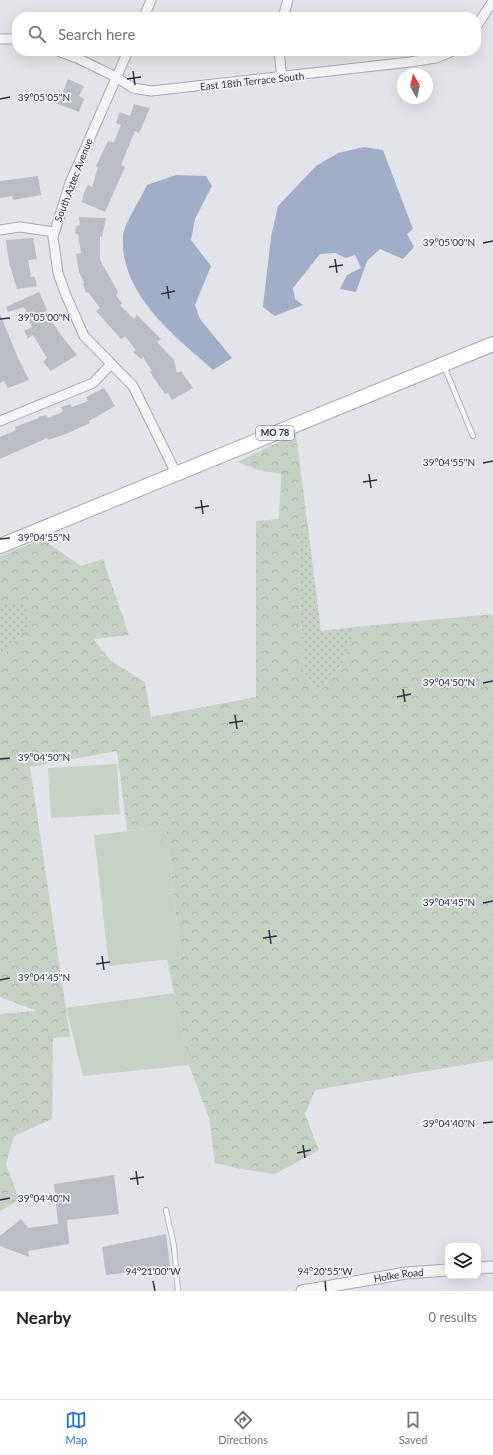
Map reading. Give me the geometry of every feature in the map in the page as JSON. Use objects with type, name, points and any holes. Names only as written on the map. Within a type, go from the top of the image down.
[{"type":"main road","name":"MO 78","points":[[0,546],[493,344]]},
{"type":"street","points":[[146,12],[151,0]]},
{"type":"street","points":[[284,12],[288,0]]},
{"type":"street","points":[[481,20],[493,3]]},
{"type":"street","points":[[0,39],[12,40]]},
{"type":"street","name":"East 18th Terrace South","points":[[72,56],[116,77],[133,88],[151,91],[282,78],[416,61],[441,56]]},
{"type":"street","name":"South Aztec Avenue","points":[[126,56],[70,183],[53,237],[58,273],[84,336],[133,386],[176,473]]},
{"type":"street","points":[[280,56],[282,78]]},
{"type":"street","points":[[0,230],[20,227],[54,232]]},
{"type":"street","points":[[0,421],[93,383],[112,364]]},
{"type":"street","points":[[481,1268],[493,1267]]},
{"type":"street","name":"Holke Road","points":[[302,1291],[406,1273],[445,1270]]},
{"type":"lane","points":[[443,364],[473,436]]},
{"type":"lane","points":[[166,1210],[174,1246],[178,1291]]},
{"type":"green space","points":[[296,434],[308,528],[298,537],[303,670],[317,694],[342,665],[355,627],[493,614],[493,1060],[315,1090],[305,1114],[319,1150],[275,1174],[241,1169],[215,1163],[209,1118],[189,1065],[167,959],[181,958],[166,827],[127,831],[117,751],[30,767],[70,1037],[53,1038],[52,1119],[14,1136],[6,1164],[19,1200],[0,1211],[0,1014],[37,1011],[0,997],[0,660],[31,622],[25,605],[0,605],[0,556],[42,539],[81,566],[103,559],[129,635],[93,639],[111,661],[145,682],[151,717],[256,697],[256,521],[279,519],[281,474],[258,470],[237,462]]},
{"type":"green space","points":[[308,528],[321,631],[355,627],[342,665],[317,694],[303,670],[298,537]]},
{"type":"green space","points":[[0,605],[25,605],[31,622],[0,660]]},
{"type":"green space","points":[[117,764],[120,814],[51,818],[48,768]]},
{"type":"green space","points":[[166,827],[181,958],[109,966],[94,835]]},
{"type":"green space","points":[[174,993],[189,1065],[83,1076],[66,1008]]},
{"type":"water","points":[[364,147],[383,150],[413,229],[407,234],[414,247],[403,259],[380,249],[367,261],[356,292],[340,289],[347,275],[361,268],[355,255],[346,258],[335,253],[320,254],[293,288],[295,299],[303,305],[275,316],[263,307],[271,237],[278,206],[316,166],[338,153]]},
{"type":"water","points":[[176,175],[206,176],[212,186],[195,219],[191,240],[211,266],[195,305],[200,319],[232,358],[213,370],[166,327],[152,312],[139,294],[130,276],[124,256],[124,230],[147,185]]},
{"type":"building","points":[[68,79],[84,86],[79,96],[84,99],[79,112],[55,103],[59,95],[61,97]]},
{"type":"building","points":[[134,104],[150,108],[139,133],[135,131],[121,165],[125,167],[105,212],[82,202],[84,193],[88,185],[92,187],[98,167],[96,166],[108,141],[114,142],[121,125],[116,123],[120,112],[130,116]]},
{"type":"building","points":[[38,176],[41,195],[13,200],[12,196],[0,198],[0,181]]},
{"type":"building","points":[[79,217],[106,218],[102,237],[100,236],[100,260],[118,292],[116,295],[122,304],[120,305],[134,319],[137,315],[161,339],[157,342],[174,360],[177,373],[181,371],[193,388],[172,400],[168,393],[165,394],[150,372],[152,371],[143,357],[141,359],[133,352],[136,350],[125,336],[121,339],[96,311],[100,308],[88,292],[86,293],[83,284],[84,282],[79,272],[76,254],[81,253],[78,234],[75,234],[76,226],[80,225]]},
{"type":"building","points":[[33,238],[37,259],[28,260],[31,277],[35,277],[37,286],[17,289],[9,262],[6,240]]},
{"type":"building","points":[[39,292],[47,310],[45,311],[77,355],[51,371],[43,362],[47,358],[33,335],[28,338],[24,331],[32,327],[24,307],[8,312],[6,307]]},
{"type":"building","points":[[0,314],[18,358],[29,380],[8,388],[4,381],[0,383]]},
{"type":"building","points":[[104,388],[115,406],[89,421],[90,423],[66,434],[48,440],[47,438],[0,459],[0,437],[16,430],[15,427],[39,418],[38,417],[46,415],[48,418],[63,412],[61,407],[70,404],[72,407],[88,401],[86,397]]},
{"type":"building","points":[[114,1175],[119,1214],[67,1220],[69,1244],[28,1251],[29,1257],[0,1246],[0,1236],[21,1219],[28,1228],[58,1224],[54,1184]]},
{"type":"building","points":[[166,1234],[170,1267],[106,1275],[102,1247]]}]
